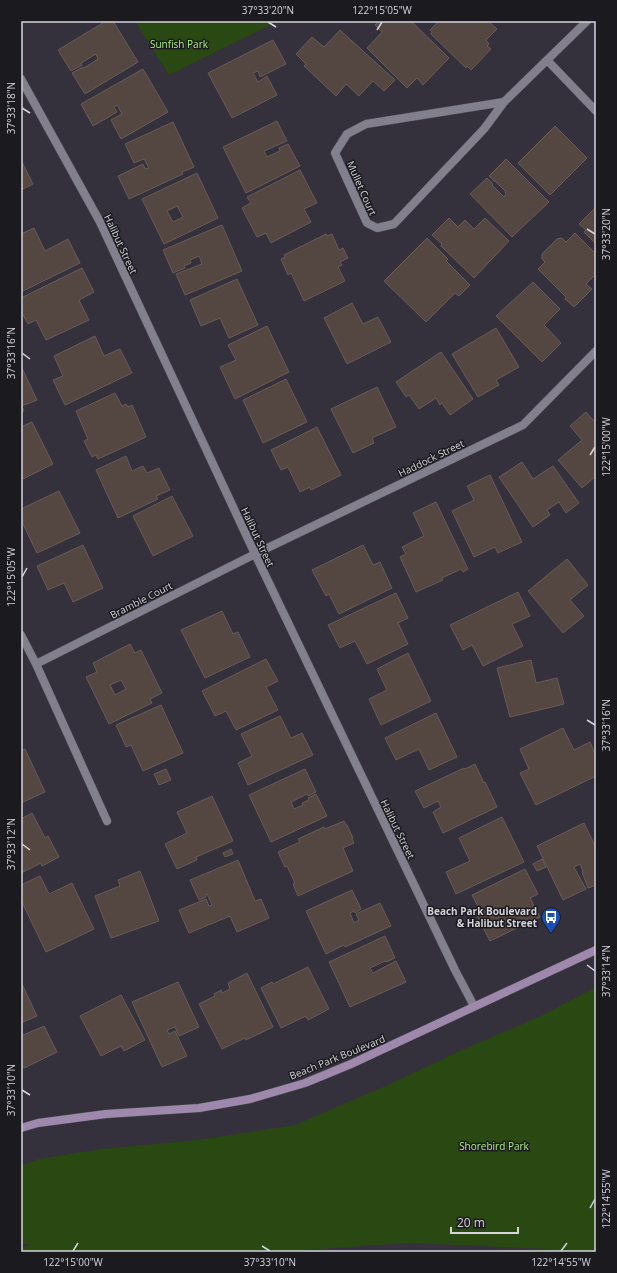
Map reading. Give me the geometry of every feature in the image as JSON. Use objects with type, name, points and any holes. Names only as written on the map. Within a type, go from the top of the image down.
[{"type":"main road","name":"Beach Park Boulevard","points":[[21,1128],[38,1123],[106,1114],[199,1108],[250,1099],[306,1083],[352,1064],[444,1022],[474,1006],[596,950]]},
{"type":"street","name":"Mullet Court","points":[[504,102],[366,124],[347,134],[335,153],[367,224],[377,228],[394,224],[484,129],[504,102],[587,21]]},
{"type":"street","points":[[547,60],[596,111]]},
{"type":"street","name":"Halibut Street","points":[[21,79],[100,222],[255,554],[451,963],[474,1006]]},
{"type":"street","name":"Haddock Street","points":[[255,554],[523,425],[596,351]]},
{"type":"street","name":"Bramble Court","points":[[36,664],[255,554]]},
{"type":"street","points":[[21,635],[36,664],[107,821]]},
{"type":"green space","name":"Sunfish Park","points":[[135,21],[278,21],[169,75]]},
{"type":"green space","name":"Shorebird Park","points":[[596,987],[596,1252],[455,1252],[551,1249],[408,1243],[304,1250],[324,1252],[21,1252],[21,1247],[32,1244],[21,1244],[21,1166],[39,1159],[101,1149],[198,1140],[295,1125],[543,1015]]},
{"type":"building","points":[[106,21],[113,21],[138,62],[85,94],[72,73],[83,67],[84,68],[98,59],[96,54],[81,63],[82,65],[71,71],[58,50]]},
{"type":"building","points":[[379,21],[411,21],[449,58],[423,85],[417,78],[407,88],[367,48],[382,32],[375,25]]},
{"type":"building","points":[[439,21],[488,21],[497,29],[486,40],[489,44],[487,46],[491,49],[471,70],[467,66],[466,68],[431,34],[432,32],[430,30]]},
{"type":"building","points":[[340,30],[395,80],[384,91],[373,81],[359,96],[346,84],[336,96],[304,66],[306,64],[296,54],[312,37],[324,47]]},
{"type":"building","points":[[273,40],[286,64],[260,77],[258,71],[253,73],[258,82],[267,76],[277,95],[232,118],[208,73]]},
{"type":"building","points":[[143,69],[168,112],[121,139],[111,120],[122,114],[117,105],[114,107],[117,112],[93,126],[81,104]]},
{"type":"building","points":[[277,121],[287,141],[264,151],[267,157],[280,151],[279,148],[288,144],[300,166],[246,193],[223,147]]},
{"type":"building","points":[[173,122],[194,167],[182,172],[183,174],[129,199],[118,176],[143,164],[145,169],[149,168],[144,159],[134,163],[125,144]]},
{"type":"building","points":[[555,126],[587,158],[550,195],[518,163]]},
{"type":"building","points":[[506,159],[549,202],[512,237],[470,194],[487,178],[504,197],[506,192],[489,176]]},
{"type":"building","points":[[22,162],[33,184],[21,190],[21,163]]},
{"type":"building","points":[[300,170],[317,203],[304,209],[311,222],[271,243],[266,233],[257,237],[242,208],[251,203],[247,197]]},
{"type":"building","points":[[197,173],[218,218],[164,244],[142,199]],"holes":[[[177,206],[183,217],[173,222],[167,211]]]},
{"type":"building","points":[[596,207],[596,244],[584,232],[586,230],[579,224]]},
{"type":"building","points":[[449,218],[458,227],[465,220],[474,229],[485,218],[509,241],[474,278],[441,246],[442,244],[432,235]]},
{"type":"building","points":[[222,225],[242,271],[185,295],[176,274],[202,264],[199,256],[190,260],[191,263],[184,266],[185,268],[173,273],[163,250]]},
{"type":"building","points":[[34,228],[45,251],[68,239],[80,263],[21,292],[21,234]]},
{"type":"building","points":[[575,233],[596,254],[596,274],[586,284],[592,289],[574,307],[538,269],[545,262],[542,259],[542,254],[557,239],[562,238],[566,242]]},
{"type":"building","points":[[326,234],[327,236],[332,234],[339,250],[343,248],[348,258],[340,262],[342,265],[338,267],[345,281],[304,301],[291,273],[288,275],[281,259],[285,257],[284,255]]},
{"type":"building","points":[[427,238],[448,259],[446,261],[470,285],[459,296],[455,293],[426,322],[384,281]]},
{"type":"building","points":[[82,268],[94,292],[79,300],[89,320],[46,340],[36,320],[28,324],[21,311],[21,298]]},
{"type":"building","points":[[237,279],[258,325],[229,338],[220,318],[201,326],[190,300]]},
{"type":"building","points":[[533,282],[560,309],[544,325],[561,343],[542,362],[496,316]]},
{"type":"building","points":[[352,303],[363,324],[378,317],[391,342],[347,364],[324,318]]},
{"type":"building","points":[[267,326],[289,372],[235,399],[220,367],[236,360],[228,345]]},
{"type":"building","points":[[496,328],[519,367],[496,380],[499,385],[478,397],[452,354]]},
{"type":"building","points":[[95,336],[104,356],[120,349],[132,373],[65,405],[53,380],[63,376],[54,356]]},
{"type":"building","points":[[441,352],[473,399],[450,415],[442,403],[440,405],[436,398],[419,409],[409,395],[406,397],[396,382]]},
{"type":"building","points":[[21,366],[37,400],[22,406],[24,411],[21,412]]},
{"type":"building","points":[[286,379],[307,422],[263,443],[243,400]]},
{"type":"building","points":[[377,387],[396,427],[372,438],[374,443],[353,453],[331,409]]},
{"type":"building","points":[[115,393],[122,406],[126,404],[128,407],[132,405],[146,437],[98,459],[96,455],[92,457],[84,441],[88,439],[76,411]]},
{"type":"building","points":[[586,412],[596,423],[596,476],[582,488],[558,460],[582,440],[570,426]]},
{"type":"building","points":[[32,422],[53,464],[23,479],[21,473],[21,427]]},
{"type":"building","points":[[317,427],[341,475],[311,490],[310,487],[300,492],[288,467],[281,470],[271,450]]},
{"type":"building","points":[[126,456],[132,471],[143,466],[147,473],[159,468],[170,490],[156,496],[158,499],[118,518],[96,470]]},
{"type":"building","points":[[522,462],[533,479],[553,466],[579,503],[566,513],[559,502],[547,510],[550,515],[533,527],[499,477]]},
{"type":"building","points":[[490,475],[522,542],[498,553],[495,547],[474,557],[452,511],[474,500],[467,486]]},
{"type":"building","points":[[59,491],[80,533],[37,553],[21,520],[21,509]]},
{"type":"building","points":[[172,496],[193,536],[153,556],[133,516]]},
{"type":"building","points":[[436,502],[468,569],[463,572],[461,569],[442,578],[443,580],[416,592],[400,557],[406,554],[402,547],[424,536],[413,513]]},
{"type":"building","points":[[83,545],[103,588],[73,602],[64,583],[48,590],[37,566]]},
{"type":"building","points":[[363,545],[373,565],[380,562],[392,588],[339,614],[329,594],[326,596],[312,570]]},
{"type":"building","points":[[567,559],[588,585],[570,600],[584,616],[563,633],[528,591]]},
{"type":"building","points":[[518,592],[530,616],[512,624],[523,646],[483,666],[472,645],[463,650],[450,625]]},
{"type":"building","points":[[396,593],[408,618],[398,623],[408,644],[367,664],[355,641],[340,648],[328,625]]},
{"type":"building","points":[[222,611],[233,634],[238,632],[250,657],[205,678],[181,630]]},
{"type":"building","points":[[130,644],[135,653],[141,650],[162,693],[150,699],[152,703],[109,724],[86,677],[97,672],[93,663]],"holes":[[[121,680],[126,689],[115,695],[110,685]]]},
{"type":"building","points":[[408,653],[431,701],[381,725],[369,699],[387,690],[377,669]]},
{"type":"building","points":[[266,659],[278,681],[266,687],[278,710],[236,730],[226,711],[215,716],[202,691]]},
{"type":"building","points":[[531,660],[536,683],[557,678],[564,704],[510,717],[497,668]]},
{"type":"building","points":[[161,705],[183,753],[143,771],[131,745],[126,747],[116,725]]},
{"type":"building","points":[[436,713],[457,757],[429,770],[419,749],[396,760],[385,738]]},
{"type":"building","points":[[280,716],[291,738],[302,733],[313,755],[248,785],[238,763],[252,756],[241,734]]},
{"type":"building","points":[[563,728],[574,750],[590,742],[596,756],[596,776],[536,805],[520,773],[529,769],[520,749]]},
{"type":"building","points":[[25,749],[45,792],[21,803],[21,751]]},
{"type":"building","points":[[475,764],[497,807],[443,833],[433,812],[441,807],[438,801],[424,808],[415,791]]},
{"type":"building","points":[[166,769],[171,780],[159,785],[154,774]]},
{"type":"building","points":[[305,769],[316,792],[308,796],[307,794],[291,802],[294,809],[303,805],[302,803],[309,800],[308,798],[316,794],[327,816],[271,842],[249,795]]},
{"type":"building","points":[[212,796],[233,841],[196,857],[197,860],[177,869],[165,844],[187,833],[177,812]]},
{"type":"building","points":[[32,813],[45,838],[48,836],[59,857],[42,866],[41,863],[21,873],[21,819]]},
{"type":"building","points":[[502,817],[524,862],[456,894],[446,872],[470,861],[459,838]]},
{"type":"building","points":[[344,821],[354,843],[343,848],[353,871],[298,896],[293,884],[295,883],[278,852],[300,842],[298,839],[324,827],[325,829]]},
{"type":"building","points":[[584,823],[596,848],[596,885],[588,888],[580,864],[574,867],[586,889],[563,900],[537,846]]},
{"type":"building","points":[[231,849],[233,854],[225,857],[223,853]]},
{"type":"building","points":[[542,859],[546,867],[537,871],[533,864]]},
{"type":"building","points":[[238,860],[255,901],[261,899],[269,918],[237,932],[230,916],[189,933],[179,910],[206,899],[209,906],[212,905],[207,894],[205,895],[206,897],[199,900],[190,880]]},
{"type":"building","points":[[525,869],[538,894],[530,898],[540,917],[490,941],[476,914],[481,912],[472,895]]},
{"type":"building","points":[[140,871],[159,921],[111,938],[95,896],[120,886],[118,880]]},
{"type":"building","points":[[40,876],[49,894],[72,883],[94,929],[46,952],[21,900],[21,885]]},
{"type":"building","points":[[352,890],[361,909],[355,913],[354,911],[350,913],[354,923],[359,920],[356,914],[380,903],[391,926],[326,954],[306,911]]},
{"type":"building","points":[[385,936],[395,958],[370,968],[373,973],[396,961],[406,982],[350,1007],[329,962]]},
{"type":"building","points":[[308,967],[329,1009],[308,1020],[306,1016],[281,1028],[261,988],[272,982],[273,984]]},
{"type":"building","points":[[247,973],[273,1027],[246,1040],[245,1038],[222,1049],[199,1004],[215,996],[214,994],[221,990],[222,993],[230,989],[228,983]]},
{"type":"building","points":[[21,982],[37,1016],[21,1023]]},
{"type":"building","points":[[178,982],[199,1027],[179,1036],[175,1027],[167,1030],[169,1034],[175,1031],[187,1056],[162,1067],[132,1002]]},
{"type":"building","points":[[121,995],[145,1040],[124,1051],[121,1046],[101,1056],[80,1016]]},
{"type":"building","points":[[44,1026],[57,1052],[24,1068],[21,1063],[21,1036]]},
{"type":"place","name":"Beach Park Boulevard & Halibut Street","points":[[551,934]]}]
